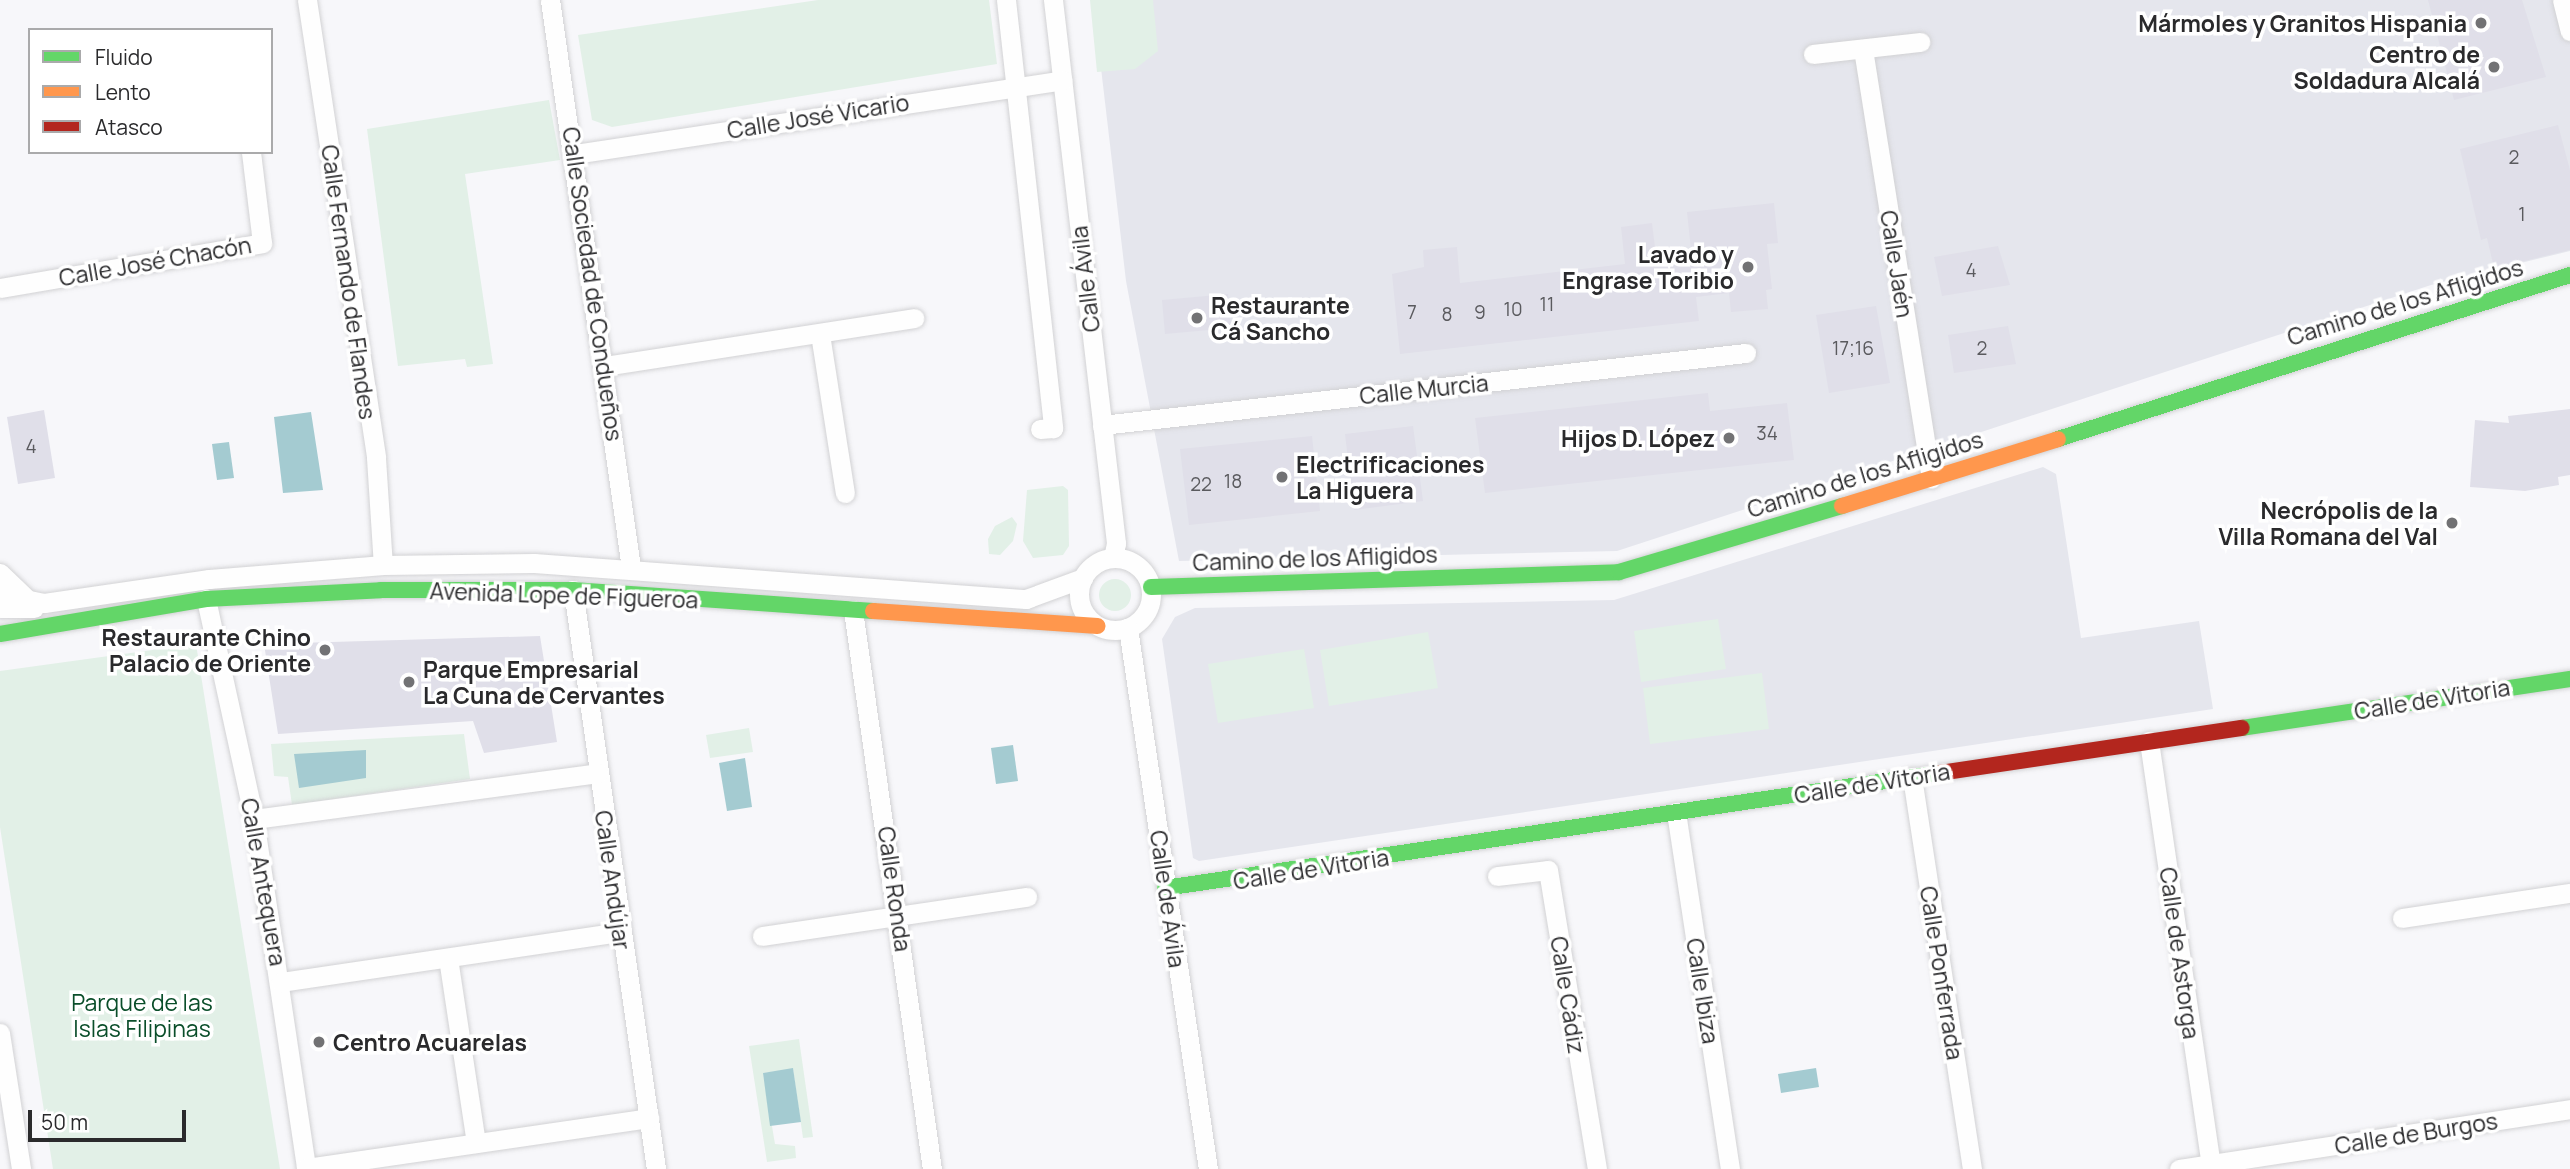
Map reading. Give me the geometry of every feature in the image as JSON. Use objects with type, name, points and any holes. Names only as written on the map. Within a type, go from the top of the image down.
[{"type":"street","name":"Calle Fernando de Flandes","points":[[307,0],[376,458],[383,565]]},
{"type":"street","name":"Calle Sociedad de Condueños","points":[[551,0],[605,366],[631,568]]},
{"type":"street","name":"Calle Ávila","points":[[1006,0],[1053,428],[1040,429]]},
{"type":"street","name":"Calle Ávila","points":[[1053,0],[1116,543],[1112,558]]},
{"type":"street","points":[[2562,0],[2570,31]]},
{"type":"street","points":[[1813,54],[1920,42]]},
{"type":"street","name":"Calle Jaén","points":[[1863,49],[1931,479]]},
{"type":"street","name":"Calle José Vicario","points":[[575,154],[1062,80]]},
{"type":"street","name":"Calle José Chacón","points":[[0,288],[262,243],[251,154]]},
{"type":"street","name":"Camino de los Afligidos","points":[[1151,587],[1619,572],[1931,479],[2570,275]]},
{"type":"street","points":[[605,366],[914,318]]},
{"type":"street","points":[[820,334],[845,493]]},
{"type":"street","name":"Calle Murcia","points":[[1102,425],[1746,354]]},
{"type":"street","points":[[1112,558],[1133,563],[1151,587],[1146,613],[1128,628],[1098,626],[1081,608],[1083,578],[1096,563],[1112,558]]},
{"type":"street","name":"Avenida Lope de Figueroa","points":[[0,609],[15,611],[37,602],[209,579],[383,565],[534,563],[631,568],[1026,599],[1083,578]]},
{"type":"street","points":[[0,573],[37,602]]},
{"type":"street","name":"Avenida Lope de Figueroa","points":[[0,634],[33,633],[206,599],[381,590],[573,590],[1098,626]]},
{"type":"street","name":"Calle Andújar","points":[[573,590],[656,1169]]},
{"type":"street","name":"Avenida Lope de Figueroa","points":[[0,594],[37,602]]},
{"type":"street","name":"Calle Antequera","points":[[206,599],[254,818],[281,982],[306,1169]]},
{"type":"street","name":"Calle Ronda","points":[[853,610],[899,916],[932,1169]]},
{"type":"street","name":"Calle de Ávila","points":[[1128,628],[1208,1169]]},
{"type":"street","name":"Avenida Lope de Figueroa","points":[[0,647],[33,633]]},
{"type":"street","name":"Calle de Vitoria","points":[[1168,891],[2570,678]]},
{"type":"street","name":"Calle de Astorga","points":[[2149,741],[2211,1164]]},
{"type":"street","points":[[254,818],[598,773]]},
{"type":"street","name":"Calle Ponferrada","points":[[1912,777],[1972,1169]]},
{"type":"street","name":"Calle Ibiza","points":[[1676,813],[1730,1169]]},
{"type":"street","name":"Calle Cádiz","points":[[1497,876],[1548,870],[1597,1169]]},
{"type":"street","points":[[2403,918],[2570,893]]},
{"type":"street","points":[[762,936],[1027,897]]},
{"type":"street","points":[[281,982],[621,932]]},
{"type":"street","points":[[448,958],[476,1143]]},
{"type":"street","points":[[0,1033],[21,1169]]},
{"type":"street","name":"Calle de Burgos","points":[[2179,1169],[2211,1164],[2283,1161],[2570,1108]]},
{"type":"street","points":[[306,1169],[649,1118]]},
{"type":"shaded area","points":[[1093,0],[2570,0],[2570,251],[2431,285],[1617,551],[1179,561],[1126,281]]},
{"type":"shaded area","points":[[2043,467],[2056,474],[2081,638],[2199,621],[2213,709],[1199,861],[1193,858],[1162,639],[1175,617],[1195,608],[1614,600]]},
{"type":"green space","points":[[818,0],[989,0],[997,64],[612,127],[592,120],[578,35]]},
{"type":"green space","points":[[1090,0],[1153,0],[1158,51],[1135,69],[1097,72]]},
{"type":"green space","points":[[549,100],[560,160],[465,174],[493,364],[467,367],[465,359],[398,366],[367,129]]},
{"type":"green space","points":[[1063,486],[1068,490],[1069,546],[1063,555],[1033,558],[1023,541],[1027,490]]},
{"type":"green space","points":[[1012,517],[1017,524],[1013,541],[1000,555],[989,554],[988,539],[995,526]]},
{"type":"green space","points":[[1115,579],[1126,584],[1131,595],[1126,606],[1115,611],[1104,606],[1099,595],[1104,584]]},
{"type":"green space","points":[[1718,619],[1726,669],[1641,682],[1634,631]]},
{"type":"green space","points":[[1428,632],[1438,688],[1329,706],[1320,650]]},
{"type":"green space","name":"Parque de las Islas Filipinas","points":[[196,644],[280,1169],[53,1169],[0,827],[0,671]]},
{"type":"green space","points":[[1304,649],[1314,708],[1218,723],[1208,664]]},
{"type":"green space","points":[[1762,673],[1769,729],[1650,744],[1643,688]]},
{"type":"green space","points":[[749,728],[753,752],[710,758],[706,735]]},
{"type":"green space","points":[[464,734],[470,779],[292,805],[288,777],[274,776],[271,744]]},
{"type":"green space","points":[[799,1039],[813,1137],[803,1138],[793,1069],[763,1073],[775,1144],[795,1146],[796,1158],[767,1162],[749,1046]]},
{"type":"water","points":[[311,412],[323,490],[283,493],[274,417]]},
{"type":"water","points":[[229,442],[234,478],[217,480],[212,444]]},
{"type":"water","points":[[1013,745],[1018,781],[996,784],[991,748]]},
{"type":"water","points":[[366,750],[366,778],[299,788],[294,754]]},
{"type":"water","points":[[745,758],[752,807],[727,811],[719,763]]},
{"type":"water","points":[[793,1068],[801,1122],[770,1126],[763,1073]]},
{"type":"water","points":[[1816,1068],[1819,1087],[1781,1093],[1778,1074]]},
{"type":"building","points":[[2428,0],[2522,0],[2546,77],[2454,100]]},
{"type":"building","points":[[2558,125],[2570,170],[2570,250],[2494,268],[2487,238],[2481,240],[2460,149]]},
{"type":"building","points":[[1774,203],[1778,243],[1767,244],[1772,289],[1766,290],[1768,309],[1731,312],[1729,293],[1696,297],[1699,321],[1400,354],[1392,274],[1424,267],[1423,250],[1457,247],[1460,283],[1625,264],[1621,227],[1652,223],[1657,263],[1692,259],[1687,212]]},
{"type":"building","points":[[1998,246],[2010,285],[1942,296],[1934,257]]},
{"type":"building","name":"Restaurante Cá Sancho","points":[[1228,294],[1231,328],[1165,334],[1162,300]]},
{"type":"building","points":[[1876,306],[1890,383],[1829,393],[1816,315]]},
{"type":"building","points":[[2008,326],[2016,364],[1954,373],[1948,335]]},
{"type":"building","points":[[1708,393],[1710,411],[1787,403],[1794,460],[1485,493],[1475,418]]},
{"type":"building","points":[[2570,409],[2570,475],[2558,477],[2559,485],[2525,491],[2470,487],[2475,420],[2509,423],[2508,416]]},
{"type":"building","points":[[44,410],[55,478],[18,484],[7,417]]},
{"type":"building","points":[[1413,426],[1423,501],[1354,510],[1345,434]]},
{"type":"building","points":[[1312,436],[1320,511],[1189,525],[1180,449]]},
{"type":"building","name":"Parque Empresarial La Cuna de Cervantes","points":[[540,636],[557,742],[484,753],[473,721],[278,734],[264,644]]},
{"type":"traffic: fast","points":[[2058,439],[2570,275]]},
{"type":"traffic: fast","points":[[1151,587],[1619,572],[1842,506]]},
{"type":"traffic: fast","points":[[0,634],[206,599],[381,590],[573,590],[873,611]]},
{"type":"traffic: fast","points":[[2242,728],[2570,679]]},
{"type":"traffic: fast","points":[[1165,888],[1940,773]]},
{"type":"traffic: slow","points":[[1842,506],[2058,439]]},
{"type":"traffic: slow","points":[[873,611],[1098,626]]},
{"type":"traffic: jam","points":[[1940,773],[2242,728]]},
{"type":"place","name":"Mármoles y Granitos Hispania","points":[[2481,23]]},
{"type":"place","name":"Centro de Soldadura Alcalá","points":[[2494,67]]},
{"type":"place","name":"Lavado y Engrase Toribio","points":[[1748,267]]},
{"type":"place","name":"Restaurante Cá Sancho","points":[[1197,318]]},
{"type":"place","name":"Hijos D. López","points":[[1729,438]]},
{"type":"place","name":"Electrificaciones La Higuera","points":[[1282,477]]},
{"type":"place","name":"Necrópolis de la Villa Romana del Val","points":[[2452,523]]},
{"type":"place","name":"Restaurante Chino Palacio de Oriente","points":[[325,650]]},
{"type":"place","name":"Parque Empresarial La Cuna de Cervantes","points":[[409,682]]},
{"type":"place","name":"Centro Acuarelas","points":[[319,1042]]}]
